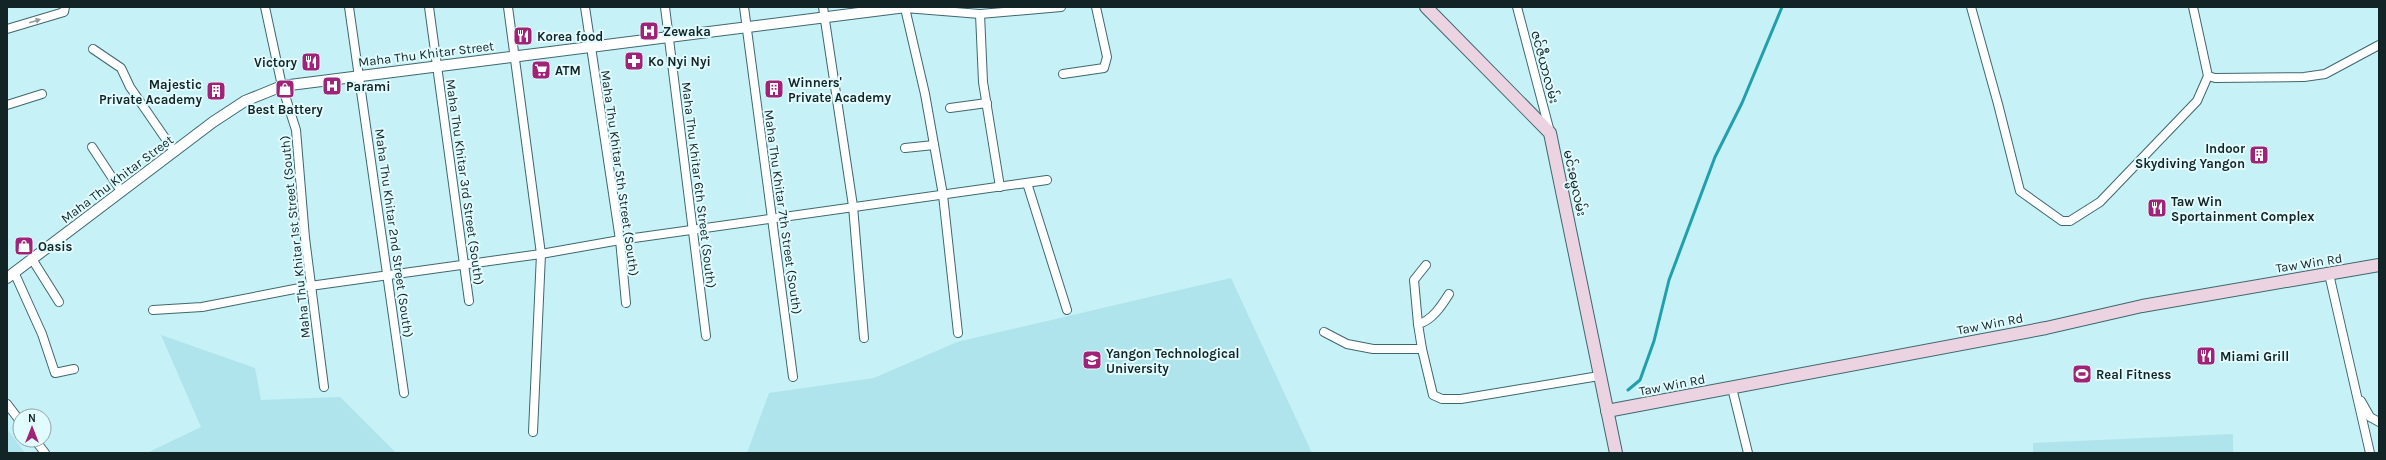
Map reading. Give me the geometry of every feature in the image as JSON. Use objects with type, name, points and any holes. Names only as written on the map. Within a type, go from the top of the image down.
[{"type":"main road","points":[[1426,7],[1550,133]]},
{"type":"main road","name":"မင်းဓမ္မလမ်း","points":[[1550,133],[1616,453]]},
{"type":"main road","name":"Taw Win Rd","points":[[1607,412],[2046,328],[2142,306],[2379,265]]},
{"type":"street","points":[[7,29],[64,12],[64,7]]},
{"type":"street","name":"Maha Thu Khitar 1st Street (South)","points":[[265,7],[282,86],[296,130],[310,286],[324,387]]},
{"type":"street","name":"Maha Thu Khitar 2nd Street (South)","points":[[349,7],[404,393]]},
{"type":"street","name":"Maha Thu Khitar 3rd Street (South)","points":[[429,7],[469,301]]},
{"type":"street","points":[[508,7],[541,254],[534,432]]},
{"type":"street","name":"Maha Thu Khitar 5th Street (South)","points":[[585,7],[589,46],[620,240],[626,303]]},
{"type":"street","name":"Maha Thu Khitar 6th Street (South)","points":[[665,7],[706,336]]},
{"type":"street","name":"Maha Thu Khitar 7th Street (South)","points":[[744,7],[793,377]]},
{"type":"street","points":[[958,333],[943,195],[906,8],[980,14],[1061,7]]},
{"type":"street","points":[[1063,74],[1104,68],[1107,57],[1096,7]]},
{"type":"street","name":"ဇင်ဇီယာလမ်း","points":[[1517,7],[1550,133]]},
{"type":"street","points":[[1971,7],[2020,191],[2062,221],[2070,221],[2100,202],[2197,101],[2208,76],[2193,7]]},
{"type":"street","name":"Maha Thu Khitar Street","points":[[11,275],[174,151],[244,101],[282,86],[746,27],[824,12],[906,8]]},
{"type":"street","points":[[824,12],[853,206],[864,338]]},
{"type":"street","points":[[980,14],[987,103],[1000,187]]},
{"type":"street","points":[[2208,76],[2304,77],[2325,74],[2379,45]]},
{"type":"street","points":[[93,49],[121,68],[130,87],[174,151]]},
{"type":"street","points":[[7,105],[42,94]]},
{"type":"street","points":[[950,108],[987,103]]},
{"type":"street","points":[[905,148],[934,145]]},
{"type":"street","points":[[92,147],[122,191]]},
{"type":"street","points":[[153,310],[202,307],[310,286],[541,254],[620,240],[773,219],[853,206],[1047,180]]},
{"type":"street","points":[[1027,183],[1067,310]]},
{"type":"street","points":[[32,259],[59,302]]},
{"type":"street","points":[[1426,265],[1414,280],[1422,349],[1433,395],[1442,399],[1461,399],[1599,376]]},
{"type":"street","points":[[2329,274],[2370,453]]},
{"type":"street","points":[[11,275],[42,334],[55,373],[74,369]]},
{"type":"street","points":[[1418,324],[1423,323],[1440,308],[1449,294]]},
{"type":"street","points":[[1324,332],[1348,344],[1373,349],[1422,349]]},
{"type":"street","points":[[1732,388],[1748,453]]},
{"type":"street","points":[[2356,393],[2370,417],[2379,422]]},
{"type":"shaded area","name":"Yangon Technological University","points":[[1231,278],[1312,453],[747,453],[769,393],[874,378],[957,342]]},
{"type":"shaded area","points":[[161,335],[255,368],[261,400],[340,397],[396,453],[147,453],[201,427]]},
{"type":"shaded area","points":[[7,429],[12,436],[12,448],[21,448],[25,453],[7,453]]},
{"type":"shaded area","points":[[2233,434],[2233,453],[2033,453],[2033,443]]},
{"type":"waterway","points":[[1628,390],[1640,380],[1654,341],[1669,280],[1715,157],[1742,103],[1782,7]]},
{"type":"place","name":"Zewaka","points":[[649,31]]},
{"type":"place","name":"Korea food","points":[[523,36]]},
{"type":"place","name":"Ko Nyi Nyi","points":[[634,61]]},
{"type":"place","name":"Victory","points":[[311,62]]},
{"type":"place","name":"ATM","points":[[541,70]]},
{"type":"place","name":"Parami","points":[[332,86]]},
{"type":"place","name":"Best Battery","points":[[285,89]]},
{"type":"place","name":"Winners' Private Academy","points":[[774,89]]},
{"type":"place","name":"Majestic Private Academy","points":[[216,91]]},
{"type":"place","name":"Indoor Skydiving Yangon","points":[[2259,155]]},
{"type":"place","name":"Taw Win Sportainment Complex","points":[[2157,208]]},
{"type":"place","name":"Oasis","points":[[24,246]]},
{"type":"place","name":"Miami Grill","points":[[2206,356]]},
{"type":"place","name":"Yangon Technological University","points":[[1092,360]]},
{"type":"place","name":"Real Fitness","points":[[2082,374]]}]
